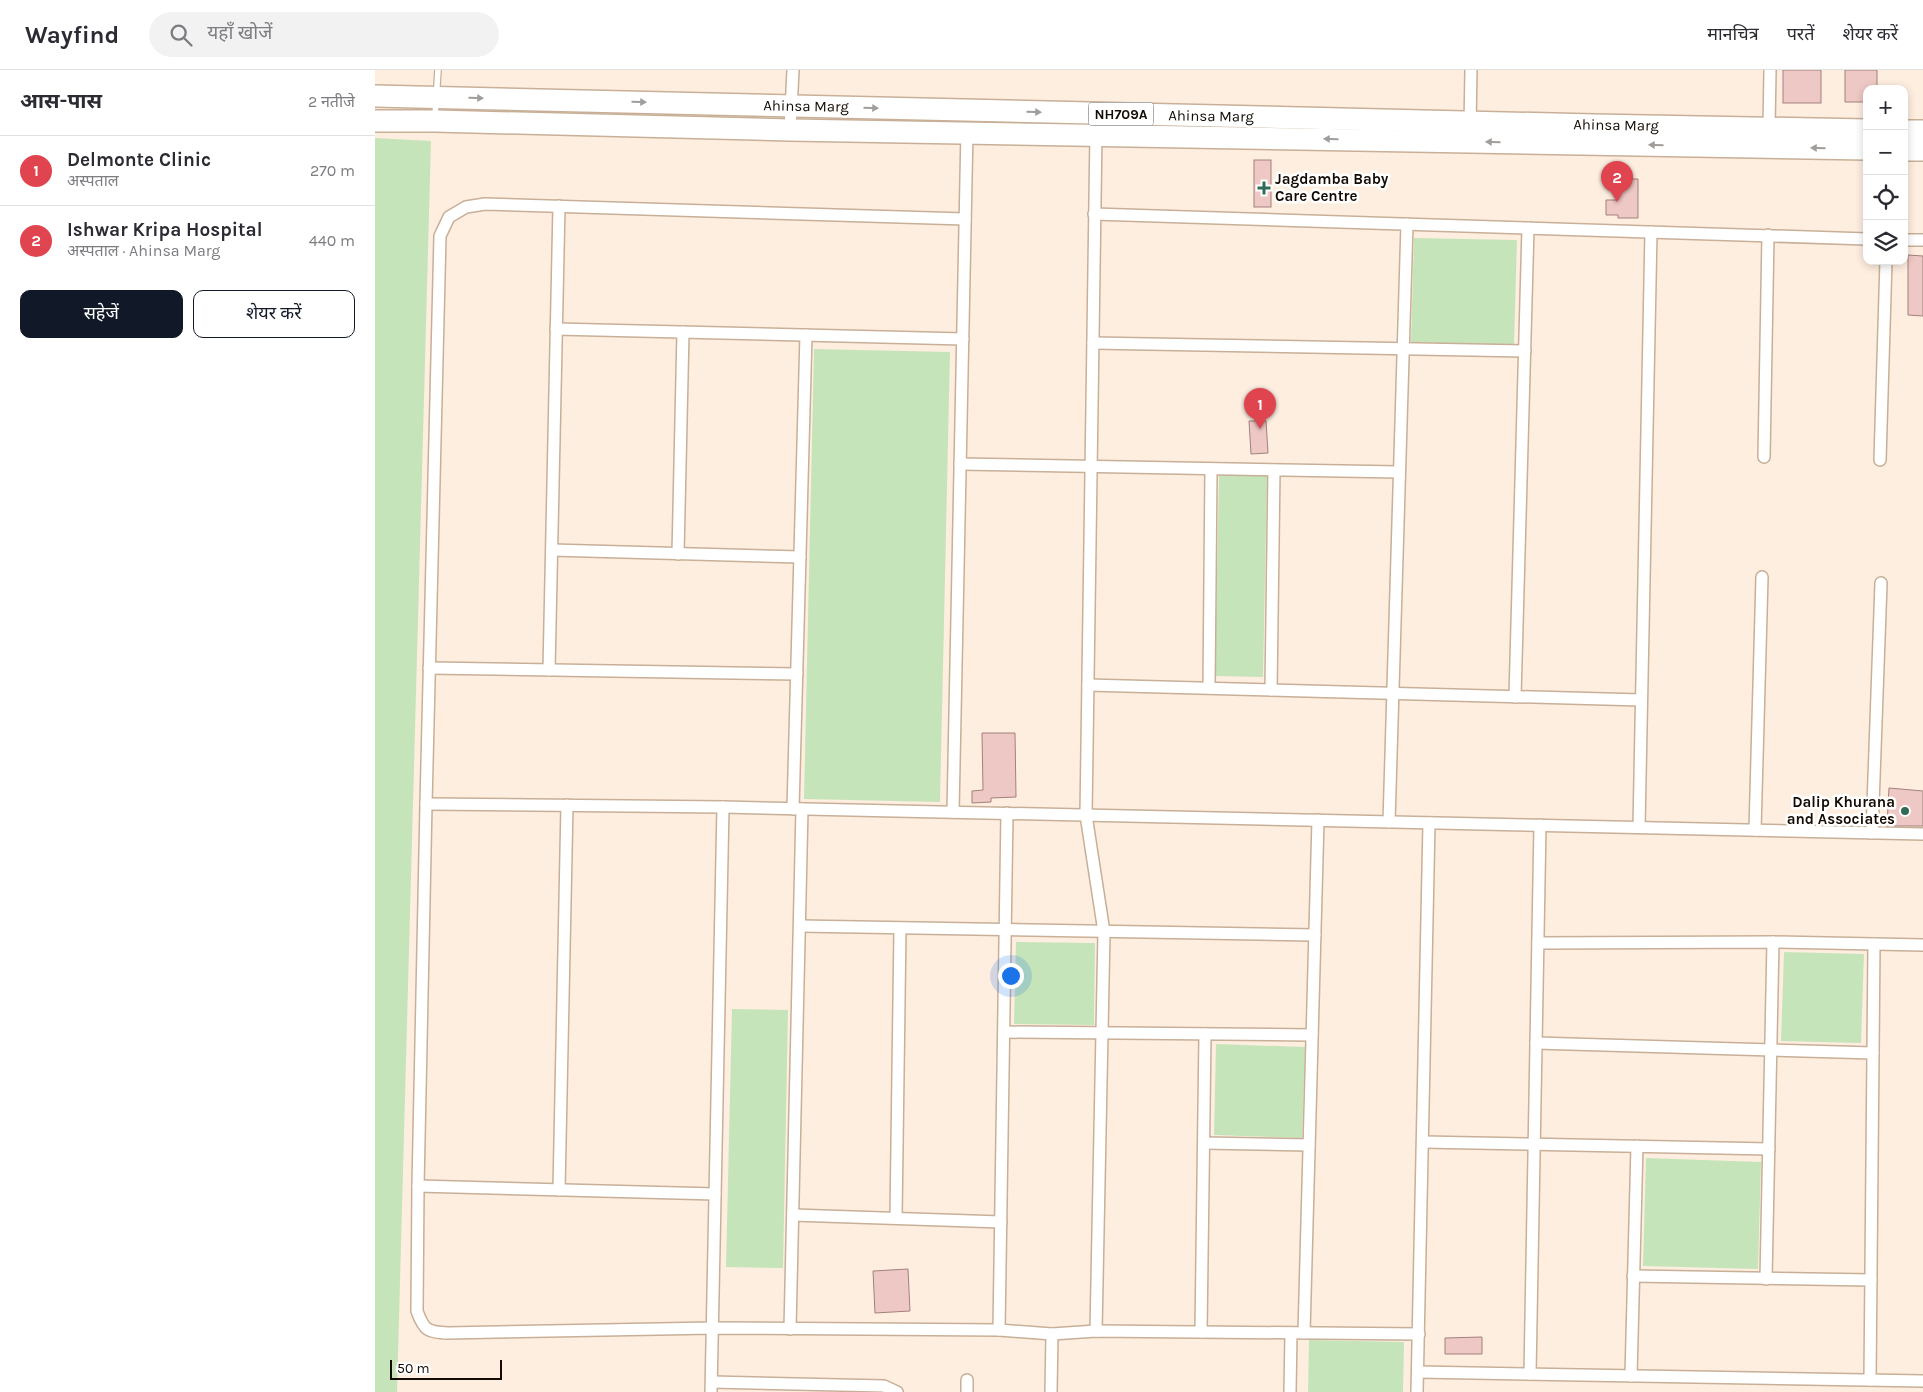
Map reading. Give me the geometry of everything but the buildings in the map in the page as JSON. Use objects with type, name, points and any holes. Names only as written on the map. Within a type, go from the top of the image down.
[{"type":"highway","name":"Ahinsa Marg","points":[[375,96],[1096,113],[1470,132],[1863,149]]},
{"type":"highway","name":"Ahinsa Marg","points":[[375,121],[1096,135],[1769,128],[1863,130]]},
{"type":"highway","points":[[1912,148],[1923,131]]},
{"type":"street","points":[[790,130],[793,70]]},
{"type":"street","points":[[1470,132],[1471,70]]},
{"type":"street","points":[[1769,128],[1770,70]]},
{"type":"street","points":[[953,812],[967,110]]},
{"type":"street","points":[[1096,113],[1086,815],[1104,932],[1096,1331]]},
{"type":"street","points":[[965,219],[485,204],[466,207],[449,217],[440,236],[429,668],[418,1186],[417,1311],[422,1325],[432,1332],[790,1328],[999,1330],[1052,1334],[1096,1331],[1419,1334]]},
{"type":"street","points":[[549,670],[559,206]]},
{"type":"street","points":[[1095,214],[1863,239]]},
{"type":"street","points":[[1389,822],[1407,224]]},
{"type":"street","points":[[1515,697],[1529,228]]},
{"type":"street","points":[[1639,828],[1651,232]]},
{"type":"street","points":[[1764,457],[1768,235]]},
{"type":"street","points":[[1908,240],[1923,240]]},
{"type":"street","points":[[1880,460],[1886,265]]},
{"type":"street","points":[[556,329],[963,339]]},
{"type":"street","points":[[678,554],[683,332]]},
{"type":"street","points":[[790,1328],[799,926],[797,674],[805,335]]},
{"type":"street","points":[[1093,342],[1525,351]]},
{"type":"street","points":[[960,464],[1399,472]]},
{"type":"street","points":[[1209,688],[1211,469]]},
{"type":"street","points":[[1271,690],[1274,470]]},
{"type":"street","points":[[552,550],[800,557]]},
{"type":"street","points":[[1755,830],[1762,577]]},
{"type":"street","points":[[1872,833],[1881,583]]},
{"type":"street","points":[[429,668],[797,674]]},
{"type":"street","points":[[1088,685],[1641,700]]},
{"type":"street","points":[[426,804],[723,807],[1923,834]]},
{"type":"street","points":[[559,1190],[567,805]]},
{"type":"street","points":[[723,807],[712,1387],[884,1386],[897,1392]]},
{"type":"street","points":[[999,1330],[1007,814]]},
{"type":"street","points":[[1304,1333],[1318,820]]},
{"type":"street","points":[[1417,1392],[1429,823]]},
{"type":"street","points":[[1530,1374],[1540,825]]},
{"type":"street","points":[[799,926],[1315,935]]},
{"type":"street","points":[[896,1218],[900,928]]},
{"type":"street","points":[[1538,943],[1773,942],[1923,945]]},
{"type":"street","points":[[1766,1279],[1773,942]]},
{"type":"street","points":[[1870,1380],[1873,944]]},
{"type":"street","points":[[1004,1032],[1312,1035]]},
{"type":"street","points":[[1201,1332],[1205,1034]]},
{"type":"street","points":[[1536,1043],[1873,1053]]},
{"type":"street","points":[[1204,1142],[1309,1145]]},
{"type":"street","points":[[1423,1142],[1769,1149]]},
{"type":"street","points":[[1631,1376],[1637,1146]]},
{"type":"street","points":[[418,1186],[715,1194]]},
{"type":"street","points":[[793,1216],[1001,1222]]},
{"type":"street","points":[[1633,1276],[1871,1280]]},
{"type":"street","points":[[1290,1392],[1291,1333]]},
{"type":"street","points":[[1051,1392],[1052,1334]]},
{"type":"street","points":[[1418,1372],[1923,1381]]},
{"type":"street","points":[[967,1380],[967,1392]]},
{"type":"lane","points":[[435,121],[438,70]]},
{"type":"green space","points":[[375,138],[431,141],[397,1392],[375,1392]]},
{"type":"green space","points":[[1414,238],[1517,240],[1514,345],[1411,342]]},
{"type":"green space","points":[[814,349],[950,352],[940,802],[804,799]]},
{"type":"green space","points":[[1219,475],[1267,476],[1263,677],[1215,676]]},
{"type":"green space","points":[[1016,942],[1095,943],[1094,1025],[1014,1024]]},
{"type":"green space","points":[[1784,952],[1864,954],[1861,1043],[1781,1041]]},
{"type":"green space","points":[[732,1009],[788,1010],[783,1268],[726,1267]]},
{"type":"green space","points":[[1216,1044],[1305,1047],[1302,1138],[1214,1135]]},
{"type":"green space","points":[[1646,1158],[1761,1162],[1758,1269],[1643,1266]]},
{"type":"green space","points":[[1309,1340],[1404,1342],[1403,1392],[1308,1392]]},
{"type":"place","name":"Jagdamba Baby Care Centre","points":[[1264,188]]},
{"type":"place","name":"Ishwar Kripa Hospital","points":[[1617,202]]},
{"type":"place","name":"Delmonte Clinic","points":[[1260,429]]},
{"type":"place","name":"Dalip Khurana and Associates","points":[[1905,811]]}]
